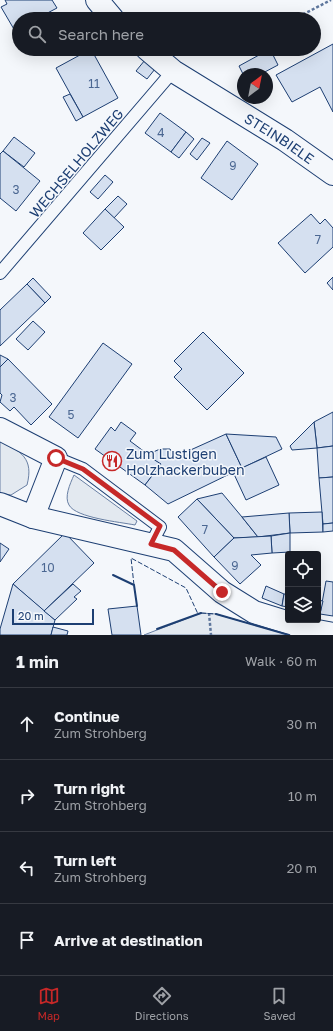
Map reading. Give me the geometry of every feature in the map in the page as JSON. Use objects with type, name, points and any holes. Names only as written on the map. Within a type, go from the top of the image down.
[{"type":"street","points":[[97,0],[107,12]]},
{"type":"street","name":"STEINBIELE","points":[[155,56],[173,71],[285,140],[333,174]]},
{"type":"street","points":[[0,429],[56,458],[33,517]]},
{"type":"street","points":[[0,504],[33,517],[174,550],[222,592],[254,612],[312,630],[333,634]]},
{"type":"lane","name":"WECHSELHOLZWEG","points":[[0,273],[173,71]]},
{"type":"lane","points":[[56,458],[83,469],[160,526],[151,544]]},
{"type":"path","points":[[308,12],[332,0]]},
{"type":"shaded area","points":[[0,440],[20,452],[29,468],[27,485],[11,495],[0,493]]},
{"type":"shaded area","points":[[74,475],[137,521],[135,525],[89,516],[73,509],[69,505],[67,498],[68,490]]},
{"type":"shaded area","points":[[201,613],[216,614],[289,635],[144,635]]},
{"type":"building","points":[[5,0],[52,0],[57,8],[49,12],[12,12],[12,26],[1,7],[7,4]]},
{"type":"building","points":[[333,44],[333,112],[320,87],[292,102],[276,75],[311,56],[321,56],[321,51]]},
{"type":"building","points":[[78,56],[95,56],[118,98],[83,117],[56,68]]},
{"type":"building","points":[[257,56],[274,56],[278,65],[272,68],[240,68],[239,66]]},
{"type":"building","points":[[145,60],[155,69],[147,79],[136,71]]},
{"type":"building","points":[[70,94],[83,117],[76,121],[63,97]]},
{"type":"building","points":[[160,113],[186,132],[171,152],[145,133]]},
{"type":"building","points":[[186,132],[194,139],[179,158],[171,152]]},
{"type":"building","points":[[14,137],[35,153],[24,167],[3,151]]},
{"type":"building","points":[[202,138],[210,143],[197,160],[190,154]]},
{"type":"building","points":[[227,141],[258,164],[232,200],[201,178]]},
{"type":"building","points":[[3,151],[40,181],[16,211],[0,198],[0,154]]},
{"type":"building","points":[[105,175],[113,182],[98,199],[90,192]]},
{"type":"building","points":[[118,196],[127,204],[114,218],[105,209]]},
{"type":"building","points":[[105,209],[124,227],[101,250],[83,233]]},
{"type":"building","points":[[311,214],[320,224],[325,219],[333,228],[333,247],[305,273],[278,243]]},
{"type":"building","points":[[333,277],[333,290],[327,283]]},
{"type":"building","points":[[33,278],[51,297],[45,303],[27,284]]},
{"type":"building","points":[[27,284],[45,303],[0,346],[0,310]]},
{"type":"building","points":[[33,321],[45,332],[28,350],[16,339]]},
{"type":"building","points":[[203,332],[244,373],[207,410],[174,377],[182,369],[174,361]]},
{"type":"building","points":[[103,343],[132,364],[78,438],[49,417]]},
{"type":"building","points":[[0,355],[8,359],[0,367]]},
{"type":"building","points":[[8,359],[52,404],[31,425],[14,407],[10,411],[0,402],[2,395],[0,393],[0,367]]},
{"type":"building","points":[[333,412],[333,446],[317,448],[314,422]]},
{"type":"building","points":[[121,422],[136,433],[130,441],[161,464],[145,485],[95,449],[111,427],[115,431]]},
{"type":"building","points":[[314,422],[317,448],[292,450],[290,446]]},
{"type":"building","points":[[226,434],[242,468],[168,504],[145,485],[161,464],[153,459],[151,453],[160,449],[170,449],[175,457]]},
{"type":"building","points":[[226,434],[276,437],[282,449],[242,468]]},
{"type":"building","points":[[333,446],[333,477],[319,478],[317,448]]},
{"type":"building","points":[[266,457],[279,485],[246,500],[233,472]]},
{"type":"building","points":[[333,477],[333,523],[323,524],[319,478]]},
{"type":"building","points":[[222,493],[258,537],[234,538],[197,499]]},
{"type":"building","points":[[197,499],[234,538],[214,557],[178,517]]},
{"type":"building","points":[[322,512],[323,532],[290,533],[289,513]]},
{"type":"building","points":[[289,513],[290,533],[258,537],[242,517]]},
{"type":"building","points":[[333,523],[333,531],[323,532],[323,524]]},
{"type":"building","points":[[65,533],[94,563],[44,611],[13,584]]},
{"type":"building","points":[[290,533],[290,551],[272,553],[271,536]]},
{"type":"building","points":[[271,536],[272,553],[251,555],[261,565],[240,584],[214,557],[234,538]]},
{"type":"building","points":[[0,543],[9,549],[0,562]]},
{"type":"building","points":[[326,581],[333,582],[333,616],[321,614]]},
{"type":"building","points":[[13,584],[55,620],[51,635],[0,635],[0,629]]},
{"type":"building","points":[[73,584],[81,591],[74,597],[77,599],[55,620],[44,611]]},
{"type":"building","points":[[266,586],[284,594],[282,606],[262,598]]},
{"type":"building","points":[[284,594],[285,594],[285,606],[282,606]]},
{"type":"building","points":[[137,606],[141,635],[112,635],[108,609]]},
{"type":"building","points":[[53,627],[68,631],[67,635],[51,635]]},
{"type":"fence","points":[[134,585],[131,558],[186,588],[198,614]]},
{"type":"fence","points":[[201,613],[216,614]]},
{"type":"wall","points":[[113,575],[134,585],[137,606]]},
{"type":"wall","points":[[157,629],[201,613]]},
{"type":"wall","points":[[216,614],[289,635]]},
{"type":"place","name":"Zum Lustigen Holzhackerbuben","points":[[112,461]]},
{"type":"route","points":[[56,458],[83,469],[149,517],[160,526],[151,544],[174,550],[222,592]]}]
